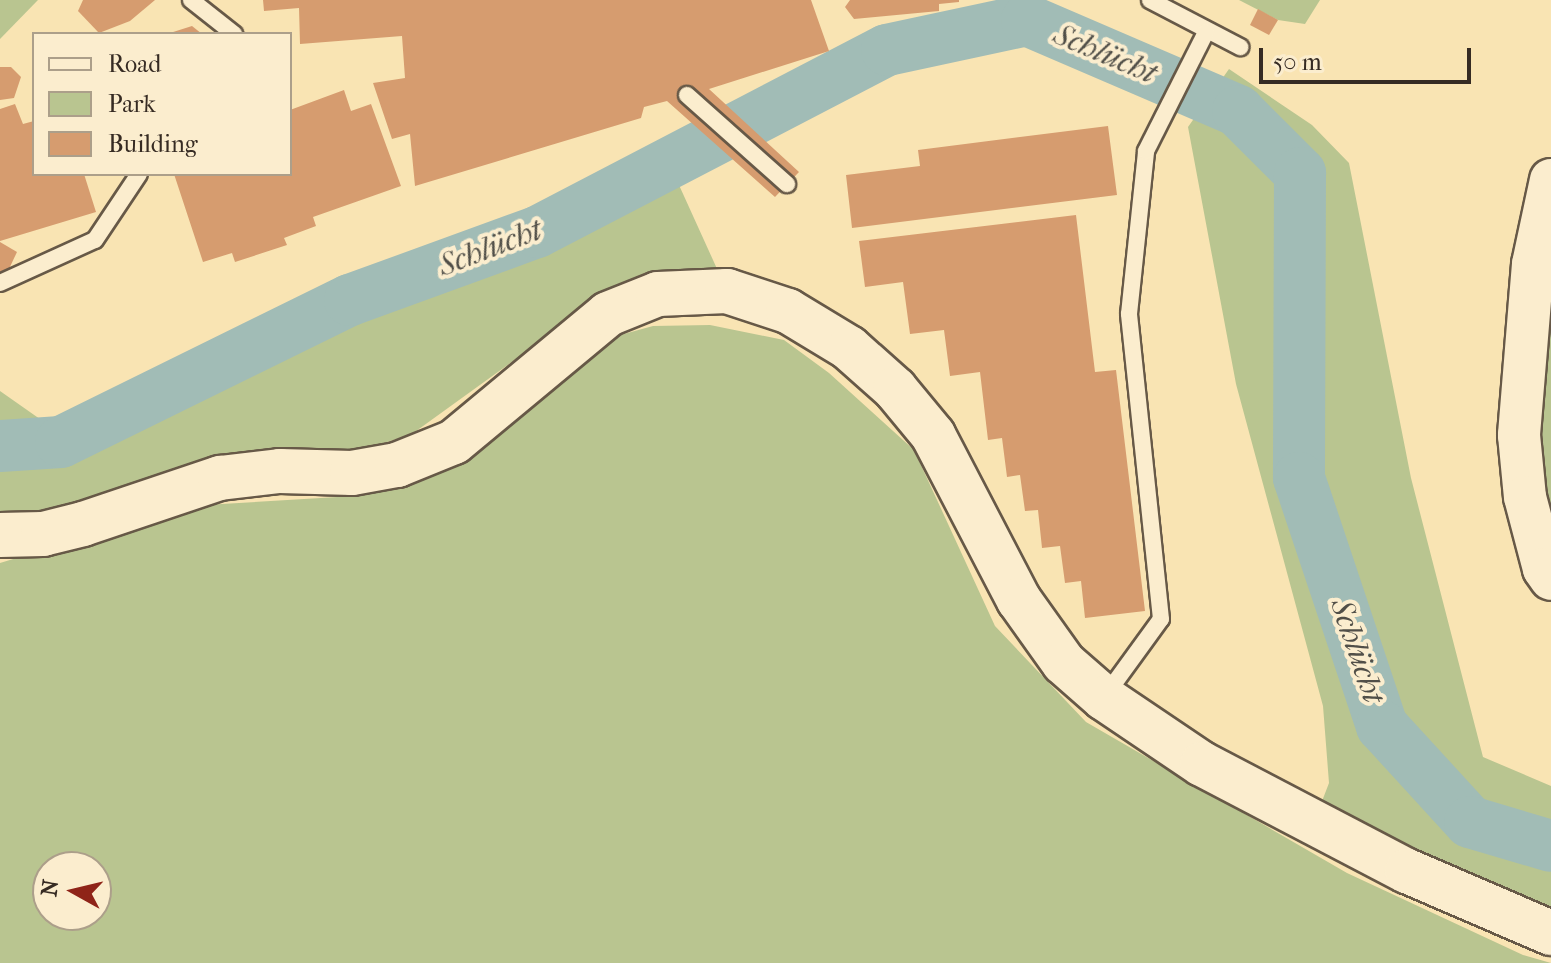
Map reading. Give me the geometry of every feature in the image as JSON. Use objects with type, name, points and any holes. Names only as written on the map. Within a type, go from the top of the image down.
[{"type":"main road","points":[[0,535],[43,534],[83,524],[220,478],[280,471],[352,473],[397,465],[454,442],[608,314],[658,294],[727,291],[788,311],[849,348],[895,389],[933,435],[1019,600],[1064,663],[1104,698],[1202,764],[1407,871],[1551,933]]},
{"type":"street","points":[[1551,180],[1533,264],[1519,435],[1525,497],[1544,569],[1551,579]]},
{"type":"lane","points":[[191,0],[231,32]]},
{"type":"lane","points":[[1150,0],[1206,32],[1240,47]]},
{"type":"lane","points":[[1104,698],[1161,619],[1129,314],[1146,151],[1206,32]]},
{"type":"lane","points":[[687,95],[787,184]]},
{"type":"lane","points":[[0,283],[95,240],[138,176]]},
{"type":"green space","points":[[0,0],[38,0],[0,39]]},
{"type":"green space","points":[[1239,0],[1320,0],[1305,24],[1278,20]]},
{"type":"green space","points":[[1229,69],[1312,125],[1349,163],[1411,478],[1483,757],[1551,786],[1551,914],[1319,809],[1329,783],[1323,706],[1236,384],[1188,127]]},
{"type":"green space","points":[[669,163],[718,271],[659,270],[607,293],[412,434],[353,453],[0,524],[0,391],[47,424],[385,270]]},
{"type":"green space","points":[[1551,296],[1551,518],[1534,435]]},
{"type":"green space","points":[[710,325],[784,340],[829,373],[914,450],[995,626],[1086,722],[1347,873],[1523,955],[1551,963],[0,963],[0,563],[188,506],[354,496],[425,478],[502,429],[613,337],[653,326]]},
{"type":"building","points":[[83,0],[155,0],[130,21],[102,32],[78,11]]},
{"type":"building","points":[[263,0],[811,0],[829,51],[709,89],[799,172],[775,197],[667,101],[644,107],[641,118],[415,186],[410,134],[392,139],[373,83],[405,78],[402,36],[300,44],[299,8],[264,11]]},
{"type":"building","points":[[850,0],[959,2],[939,4],[939,11],[854,19],[845,7]]},
{"type":"building","points":[[1258,9],[1278,20],[1269,35],[1250,25]]},
{"type":"building","points":[[192,26],[200,32],[173,32]]},
{"type":"building","points":[[0,67],[11,67],[21,77],[14,98],[0,100]]},
{"type":"building","points":[[344,90],[351,111],[371,104],[401,186],[313,217],[316,226],[284,238],[287,245],[235,262],[232,253],[203,262],[175,176],[292,176],[292,109]]},
{"type":"building","points":[[15,104],[23,124],[32,122],[32,176],[85,176],[96,212],[0,241],[0,109]]},
{"type":"building","points":[[1108,126],[1117,195],[852,228],[846,175],[920,166],[918,150]]},
{"type":"building","points":[[1076,215],[1095,372],[1116,370],[1145,611],[1085,618],[1081,581],[1065,583],[1060,546],[1042,548],[1038,510],[1025,511],[1020,475],[1007,477],[1002,438],[988,440],[980,372],[950,376],[944,330],[910,334],[903,282],[865,287],[859,241]]},
{"type":"building","points":[[0,242],[17,252],[8,271],[0,272]]},
{"type":"waterway","name":"Schlücht","points":[[0,446],[61,442],[350,300],[537,232],[887,50],[1027,20],[1238,111],[1300,173],[1299,478],[1382,726],[1470,822],[1551,846]]}]
